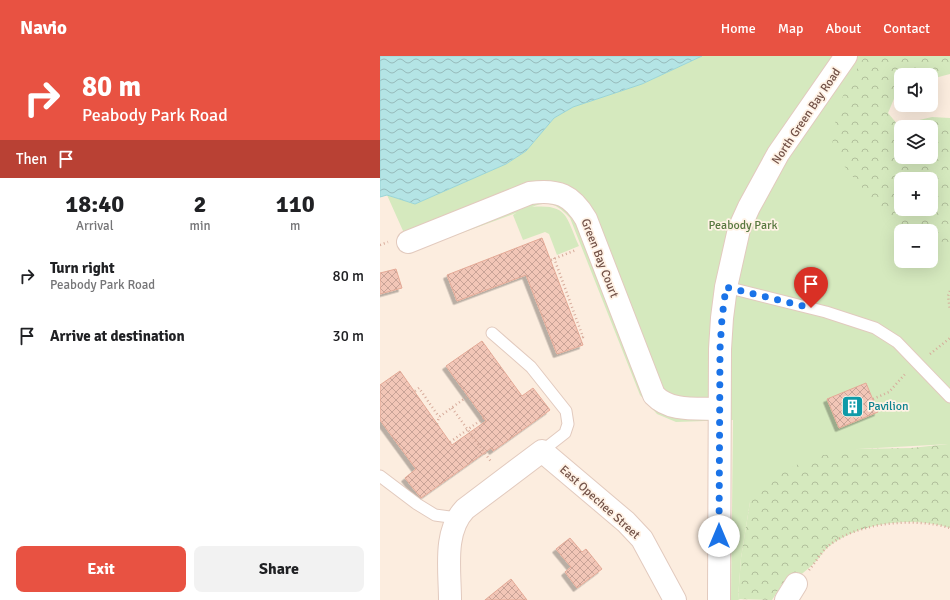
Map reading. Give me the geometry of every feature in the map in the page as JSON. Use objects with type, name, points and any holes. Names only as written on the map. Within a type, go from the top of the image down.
[{"type":"street","name":"North Green Bay Road","points":[[719,600],[719,409],[722,318],[726,287],[740,229],[749,207],[778,154],[846,56]]},
{"type":"street","name":"Green Bay Court","points":[[408,242],[530,193],[544,191],[560,194],[570,198],[579,207],[595,243],[654,395],[662,403],[676,407],[719,409]]},
{"type":"street","points":[[450,600],[450,540],[452,529],[457,518],[465,509],[542,451]]},
{"type":"street","name":"East Opechee Street","points":[[542,451],[626,522],[642,539],[675,600]]},
{"type":"lane","points":[[726,287],[826,312],[875,328],[897,342],[950,398]]},
{"type":"lane","points":[[492,332],[531,367],[566,411],[568,424],[565,433],[542,451]]},
{"type":"lane","points":[[380,476],[417,504],[435,515],[457,518]]},
{"type":"path","points":[[551,260],[595,243]]},
{"type":"path","points":[[554,258],[583,337],[580,338]]},
{"type":"path","points":[[950,291],[948,296],[950,310]]},
{"type":"path","points":[[415,392],[419,388],[439,417]]},
{"type":"path","points":[[437,424],[439,417],[468,396]]},
{"type":"path","points":[[452,408],[504,479]]},
{"type":"path","points":[[450,442],[484,418]]},
{"type":"path","points":[[791,592],[827,548],[845,536],[882,525],[904,522],[939,524],[950,528]]},
{"type":"green space","name":"Peabody Park","points":[[702,56],[907,56],[902,68],[894,68],[894,88],[874,137],[894,152],[894,164],[938,164],[938,156],[950,153],[950,444],[858,449],[750,502],[741,558],[738,599],[740,600],[731,600],[733,420],[676,422],[657,414],[640,395],[570,218],[553,205],[543,204],[532,207],[553,208],[559,210],[568,220],[579,246],[557,255],[549,234],[545,232],[523,240],[513,215],[516,213],[443,240],[408,242],[387,195],[415,204],[506,164],[526,151],[554,118],[573,107],[642,84]]},
{"type":"green space","points":[[865,56],[950,56],[950,74],[938,77],[938,68],[894,68],[894,99],[888,113],[894,120],[894,164],[938,164],[938,120],[919,120],[932,117],[950,118],[950,243],[938,241],[938,224],[899,224],[893,220],[847,170],[832,150],[838,111],[841,100],[851,79]]},
{"type":"green space","points":[[950,444],[950,528],[935,524],[903,522],[870,527],[854,532],[827,548],[802,574],[783,583],[772,600],[738,599],[741,558],[750,502],[775,476],[812,457],[858,449],[911,448]]},
{"type":"water","points":[[380,56],[702,56],[642,84],[573,107],[554,118],[526,151],[506,164],[415,204],[387,195],[380,197]]},
{"type":"building","points":[[542,238],[583,345],[557,354],[526,275],[457,301],[447,275]]},
{"type":"building","points":[[396,269],[402,288],[380,294],[380,273]]},
{"type":"building","points":[[482,341],[522,396],[533,388],[550,410],[493,451],[491,448],[421,498],[405,478],[416,469],[380,420],[380,385],[400,371],[452,445],[486,421],[446,366]]},
{"type":"building","name":"Pavilion","points":[[866,383],[878,412],[839,428],[827,399]]},
{"type":"building","points":[[570,538],[582,552],[586,549],[602,569],[577,588],[565,572],[571,567],[556,549]]},
{"type":"building","points":[[511,579],[527,600],[485,600]]},
{"type":"place","name":"Pavilion","points":[[852,406]]},
{"type":"route","points":[[719,536],[720,349],[726,287],[811,308]]}]
